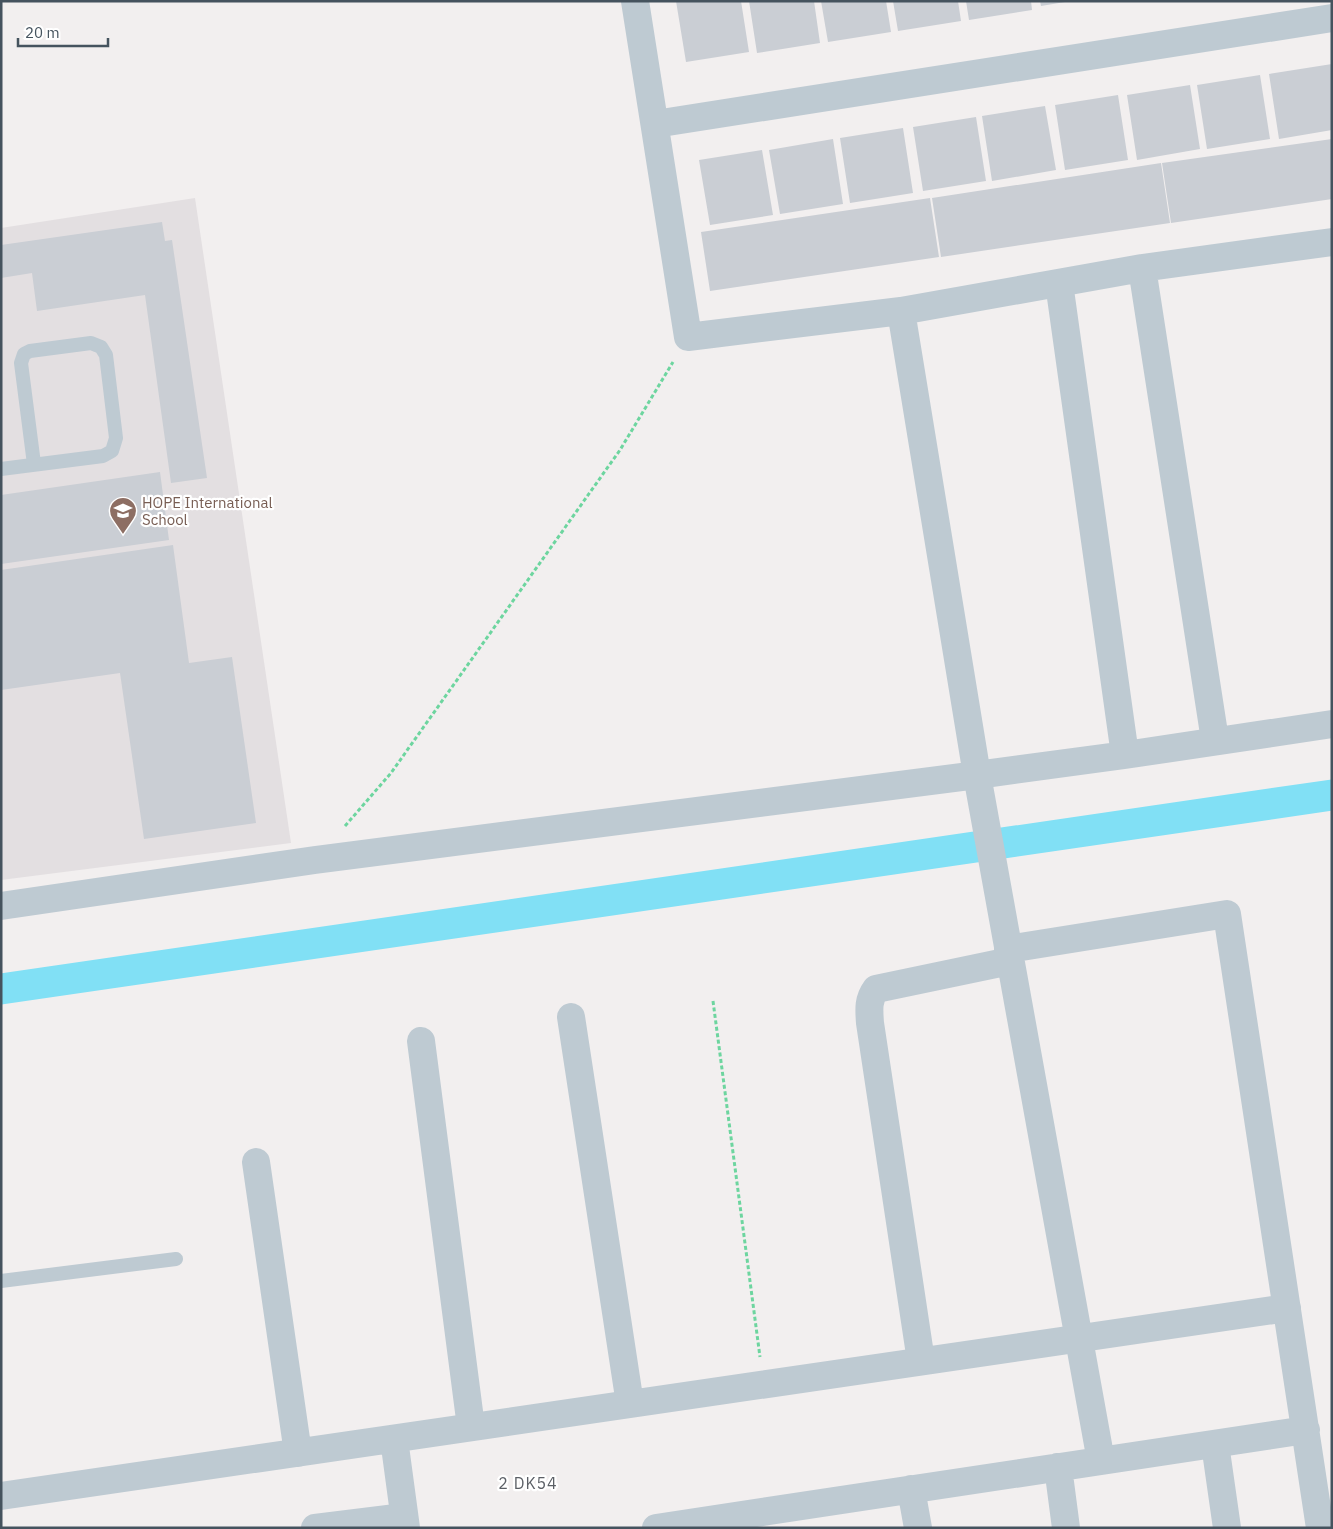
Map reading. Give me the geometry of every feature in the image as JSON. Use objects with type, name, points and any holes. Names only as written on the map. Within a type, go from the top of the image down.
[{"type":"street","points":[[635,1],[688,337],[901,311],[1142,268],[1332,242]]},
{"type":"street","points":[[655,124],[1332,18]]},
{"type":"street","points":[[1142,268],[1216,740]]},
{"type":"street","points":[[1059,283],[1125,755]]},
{"type":"street","points":[[901,311],[982,808],[1101,1461]]},
{"type":"street","points":[[1,906],[316,860],[977,775],[1332,724]]},
{"type":"street","points":[[921,1362],[870,1023],[869,1004],[871,996],[876,989],[1009,955],[1227,914],[1320,1528]]},
{"type":"street","points":[[571,1017],[630,1404]]},
{"type":"street","points":[[421,1041],[471,1428]]},
{"type":"street","points":[[256,1162],[298,1453]]},
{"type":"street","points":[[1,1496],[1287,1308]]},
{"type":"street","points":[[656,1528],[775,1519],[911,1489],[1306,1430]]},
{"type":"street","points":[[315,1528],[405,1522],[394,1439]]},
{"type":"street","points":[[1215,1444],[1227,1528]]},
{"type":"street","points":[[1058,1467],[1066,1528]]},
{"type":"street","points":[[911,1489],[918,1528]]},
{"type":"lane","points":[[1,469],[102,456],[112,451],[116,438],[106,355],[101,347],[91,344],[30,351],[24,354],[21,363],[34,464]]},
{"type":"lane","points":[[1,1281],[176,1259]]},
{"type":"path","points":[[316,860],[397,765],[620,450],[688,337]]},
{"type":"path","points":[[713,1001],[764,1384]]},
{"type":"shaded area","name":"HOPE International School","points":[[195,198],[291,843],[1,880],[1,228]]},
{"type":"building","points":[[676,1],[741,1],[749,52],[686,62]]},
{"type":"building","points":[[749,1],[814,1],[820,43],[757,53]]},
{"type":"building","points":[[821,1],[886,1],[891,32],[828,42]]},
{"type":"building","points":[[893,1],[958,1],[961,21],[898,31]]},
{"type":"building","points":[[966,1],[1031,1],[1032,10],[969,20]]},
{"type":"building","points":[[1040,1],[1065,1],[1065,2],[1041,6]]},
{"type":"building","points":[[1332,64],[1332,130],[1279,139],[1269,74]]},
{"type":"building","points":[[1260,75],[1270,139],[1207,149],[1197,85]]},
{"type":"building","points":[[1190,85],[1200,149],[1137,160],[1127,95]]},
{"type":"building","points":[[1118,95],[1128,160],[1065,170],[1055,105]]},
{"type":"building","points":[[1045,106],[1056,170],[992,181],[982,116]]},
{"type":"building","points":[[976,117],[986,181],[923,191],[913,127]]},
{"type":"building","points":[[903,128],[913,193],[850,203],[840,138]]},
{"type":"building","points":[[833,139],[843,204],[780,214],[769,150]]},
{"type":"building","points":[[1332,139],[1332,199],[1171,223],[1162,163]]},
{"type":"building","points":[[762,150],[773,215],[710,225],[699,160]]},
{"type":"building","points":[[1161,163],[1170,223],[941,257],[932,198]]},
{"type":"building","points":[[930,198],[939,257],[710,291],[701,232]]},
{"type":"building","points":[[162,222],[165,241],[172,240],[207,478],[171,483],[145,295],[37,311],[32,273],[1,278],[1,245]]},
{"type":"building","points":[[160,472],[169,540],[1,564],[1,495]]},
{"type":"building","points":[[173,545],[189,663],[232,657],[256,823],[144,839],[120,673],[1,690],[1,570]]},
{"type":"waterway","points":[[1,989],[1332,795]]},
{"type":"place","name":"HOPE International School","points":[[123,535]]},
{"type":"district","name":"2 DK54","points":[[528,1483]]}]
